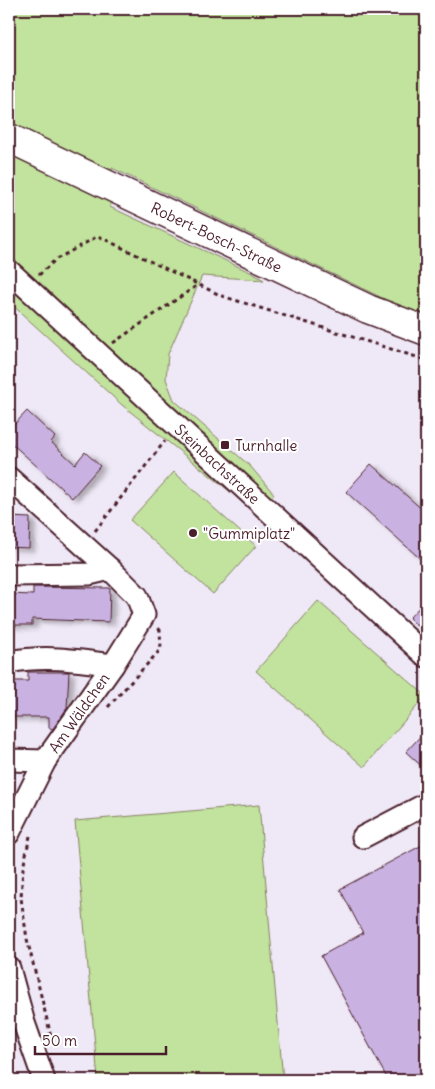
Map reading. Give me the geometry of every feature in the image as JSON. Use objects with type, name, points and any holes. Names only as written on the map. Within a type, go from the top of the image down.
[{"type":"main road","name":"Robert-Bosch-Straße","points":[[9,138],[368,309],[426,331]]},
{"type":"street","name":"Steinbachstraße","points":[[9,271],[426,656]]},
{"type":"street","points":[[9,478],[110,569],[137,596],[144,615]]},
{"type":"street","points":[[9,575],[89,574],[110,569]]},
{"type":"street","name":"Am Wäldchen","points":[[9,833],[45,762],[113,665],[144,615]]},
{"type":"street","name":"Am Wäldchen","points":[[9,662],[34,657],[64,658],[113,665]]},
{"type":"street","name":"Am Wäldchen","points":[[9,760],[45,762]]},
{"type":"street","points":[[363,837],[426,804]]},
{"type":"street","points":[[9,968],[16,1026],[44,1080]]},
{"type":"path","points":[[26,288],[55,260],[98,236],[222,296],[426,360]]},
{"type":"path","points":[[98,354],[199,284]]},
{"type":"path","points":[[83,545],[178,426]]},
{"type":"path","points":[[106,710],[161,649],[160,630],[144,615]]},
{"type":"path","points":[[31,834],[23,868],[21,898],[44,1016],[54,1044]]},
{"type":"green space","points":[[9,9],[426,9],[426,319],[112,168],[110,207],[264,280],[202,276],[168,354],[166,379],[174,400],[250,466],[274,494],[258,514],[122,405],[9,302]]},
{"type":"green space","name":"\"Gummiplatz\"","points":[[174,472],[256,546],[213,594],[130,520]]},
{"type":"green space","points":[[318,601],[426,696],[364,767],[256,671]]},
{"type":"green space","points":[[259,805],[283,1080],[98,1080],[75,821]]},
{"type":"building","points":[[27,411],[55,437],[51,442],[75,464],[85,452],[100,466],[72,498],[9,441],[9,430]]},
{"type":"building","points":[[371,464],[426,513],[426,564],[346,492]]},
{"type":"building","points":[[9,517],[30,518],[29,548],[9,547]]},
{"type":"building","points":[[33,587],[110,588],[109,622],[32,619],[32,625],[9,625],[9,594],[33,595]]},
{"type":"building","points":[[426,600],[426,634],[409,618]]},
{"type":"building","points":[[28,672],[69,672],[67,708],[53,729],[49,728],[49,717],[9,717],[9,681],[28,681]]},
{"type":"building","points":[[426,730],[426,770],[406,752]]},
{"type":"building","points":[[426,843],[426,1074],[414,1080],[388,1080],[321,956],[363,933],[340,889]]},
{"type":"place","name":"Turnhalle","points":[[225,445]]},
{"type":"place","name":"\"Gummiplatz\"","points":[[193,533]]}]
